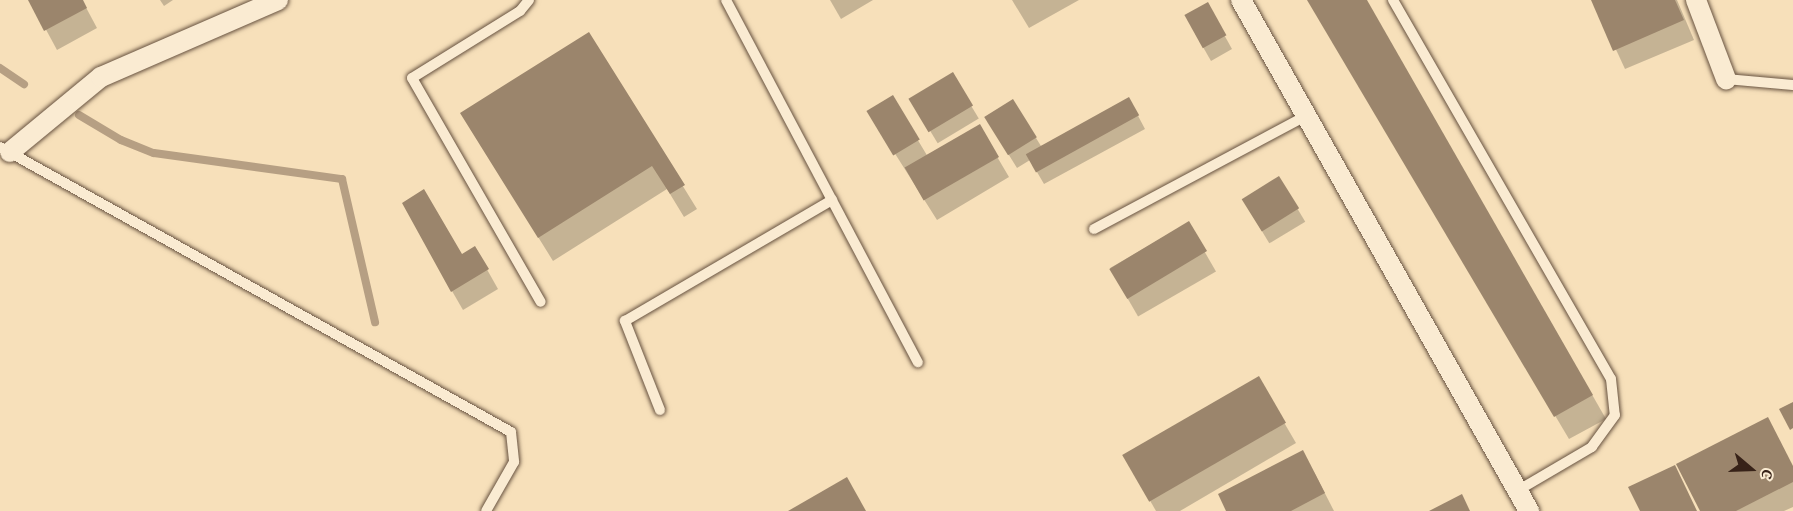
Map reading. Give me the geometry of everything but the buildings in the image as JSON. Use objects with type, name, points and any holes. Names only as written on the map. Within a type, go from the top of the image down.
[{"type":"street","points":[[5,150],[101,78],[278,0]]},
{"type":"street","points":[[1241,0],[1529,511]]},
{"type":"street","points":[[1696,0],[1726,79]]},
{"type":"lane","points":[[529,0],[520,11],[412,78],[541,302]]},
{"type":"lane","points":[[726,0],[918,362]]},
{"type":"lane","points":[[1394,0],[1611,379],[1615,415],[1592,447],[1517,491]]},
{"type":"lane","points":[[1726,79],[1793,85]]},
{"type":"lane","points":[[1094,229],[1306,116]]},
{"type":"lane","points":[[5,150],[511,432],[514,462],[486,511]]},
{"type":"lane","points":[[660,410],[625,321],[832,200]]},
{"type":"waterway","points":[[0,68],[24,84]]},
{"type":"waterway","points":[[79,115],[121,140],[154,153],[342,179],[375,322]]}]
